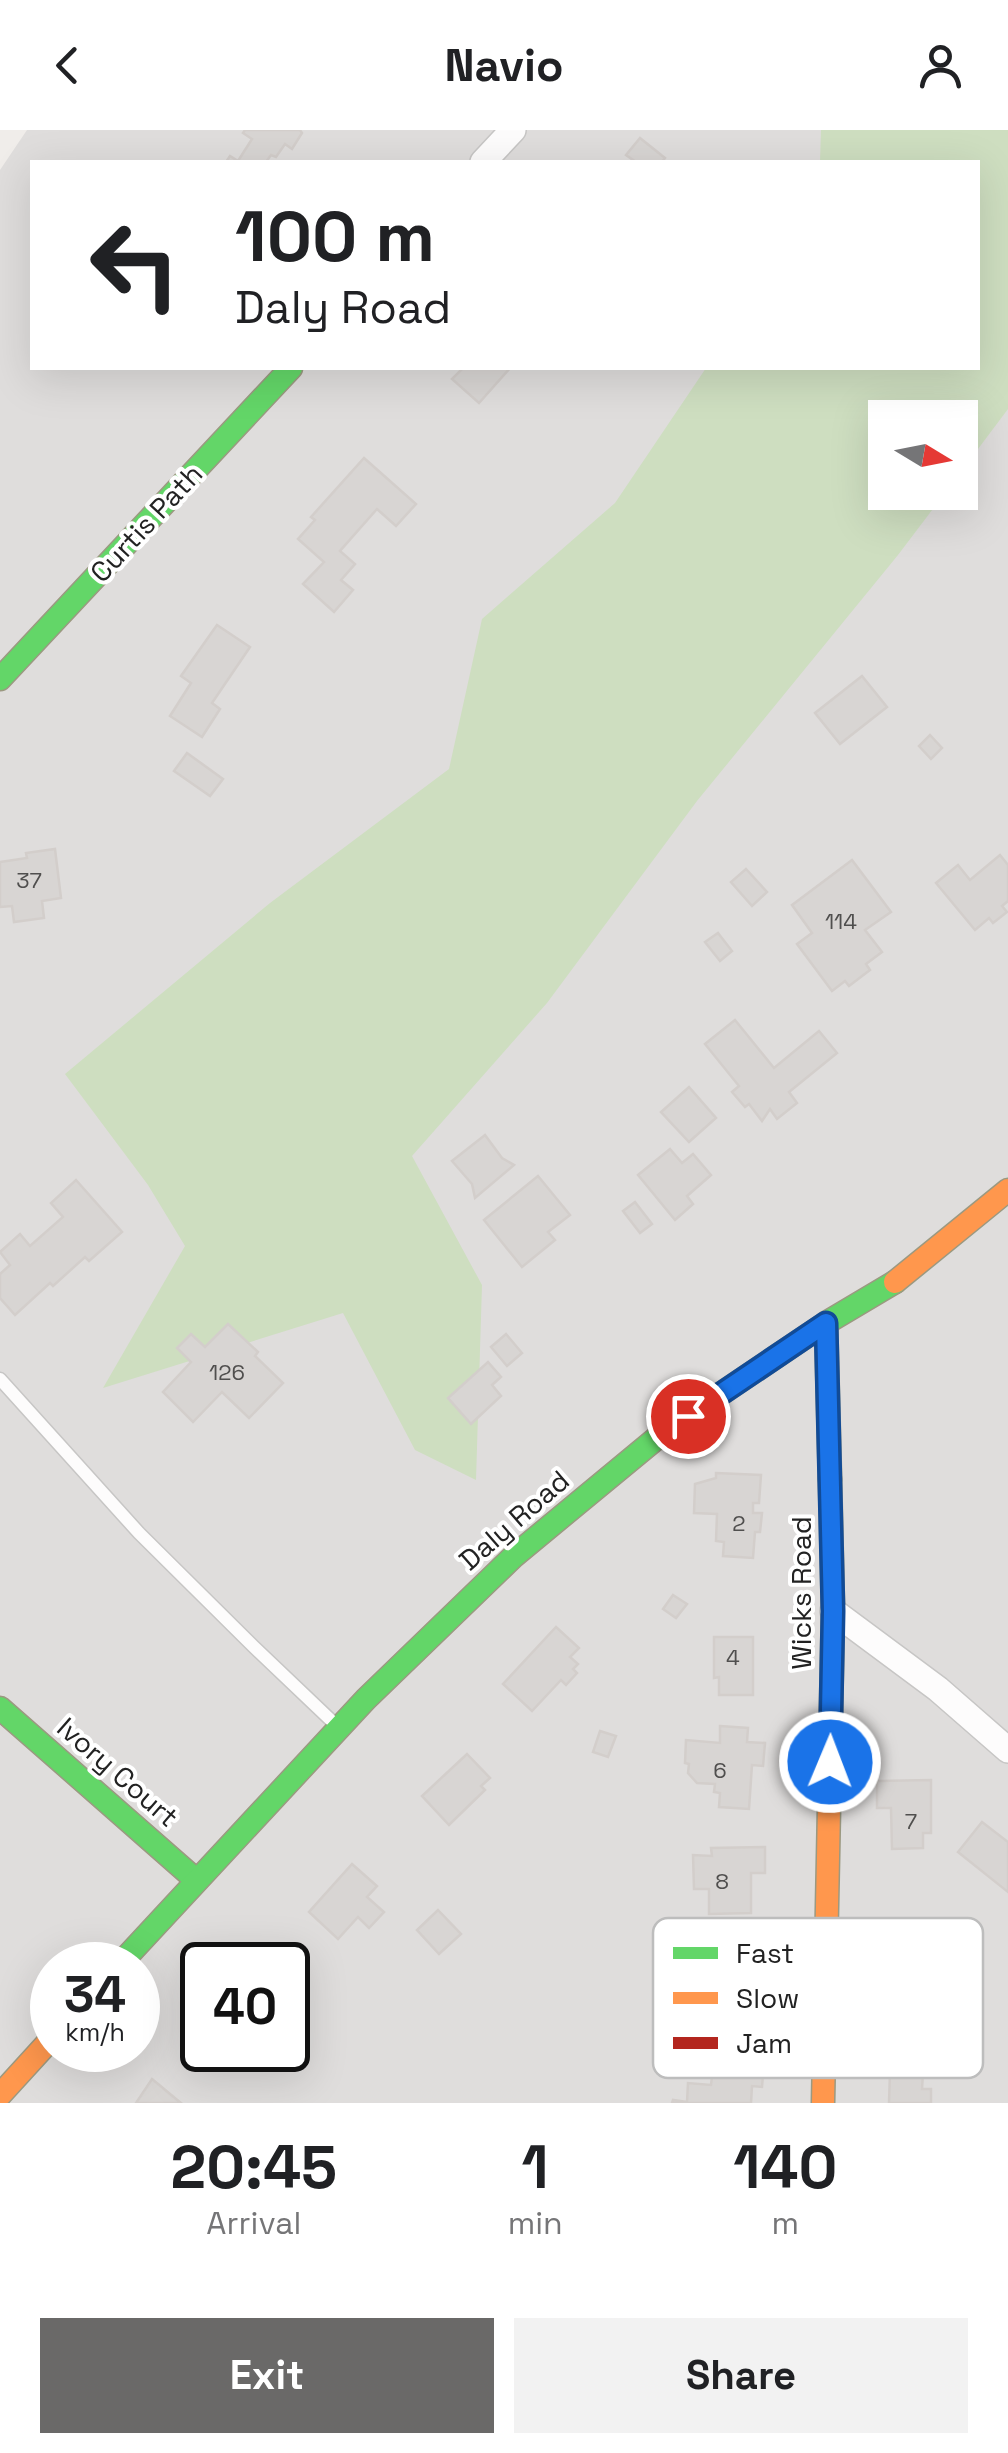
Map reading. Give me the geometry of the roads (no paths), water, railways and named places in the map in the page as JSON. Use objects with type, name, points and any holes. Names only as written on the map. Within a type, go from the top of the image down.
[{"type":"street","points":[[485,160],[513,130]]},
{"type":"street","name":"Curtis Path","points":[[0,679],[289,370]]},
{"type":"street","name":"Daly Road","points":[[139,1942],[366,1699],[514,1556],[664,1432],[826,1323],[905,1276],[1008,1190]]},
{"type":"street","name":"Wicks Road","points":[[826,1323],[833,1611],[827,1918]]},
{"type":"street","points":[[833,1611],[938,1689],[1008,1750]]},
{"type":"street","name":"Ivory Court","points":[[0,1708],[196,1880]]},
{"type":"street","points":[[0,2095],[30,2062]]},
{"type":"street","name":"Wicks Road","points":[[823,2103],[824,2078]]},
{"type":"lane","points":[[0,1379],[139,1533],[339,1727]]}]
